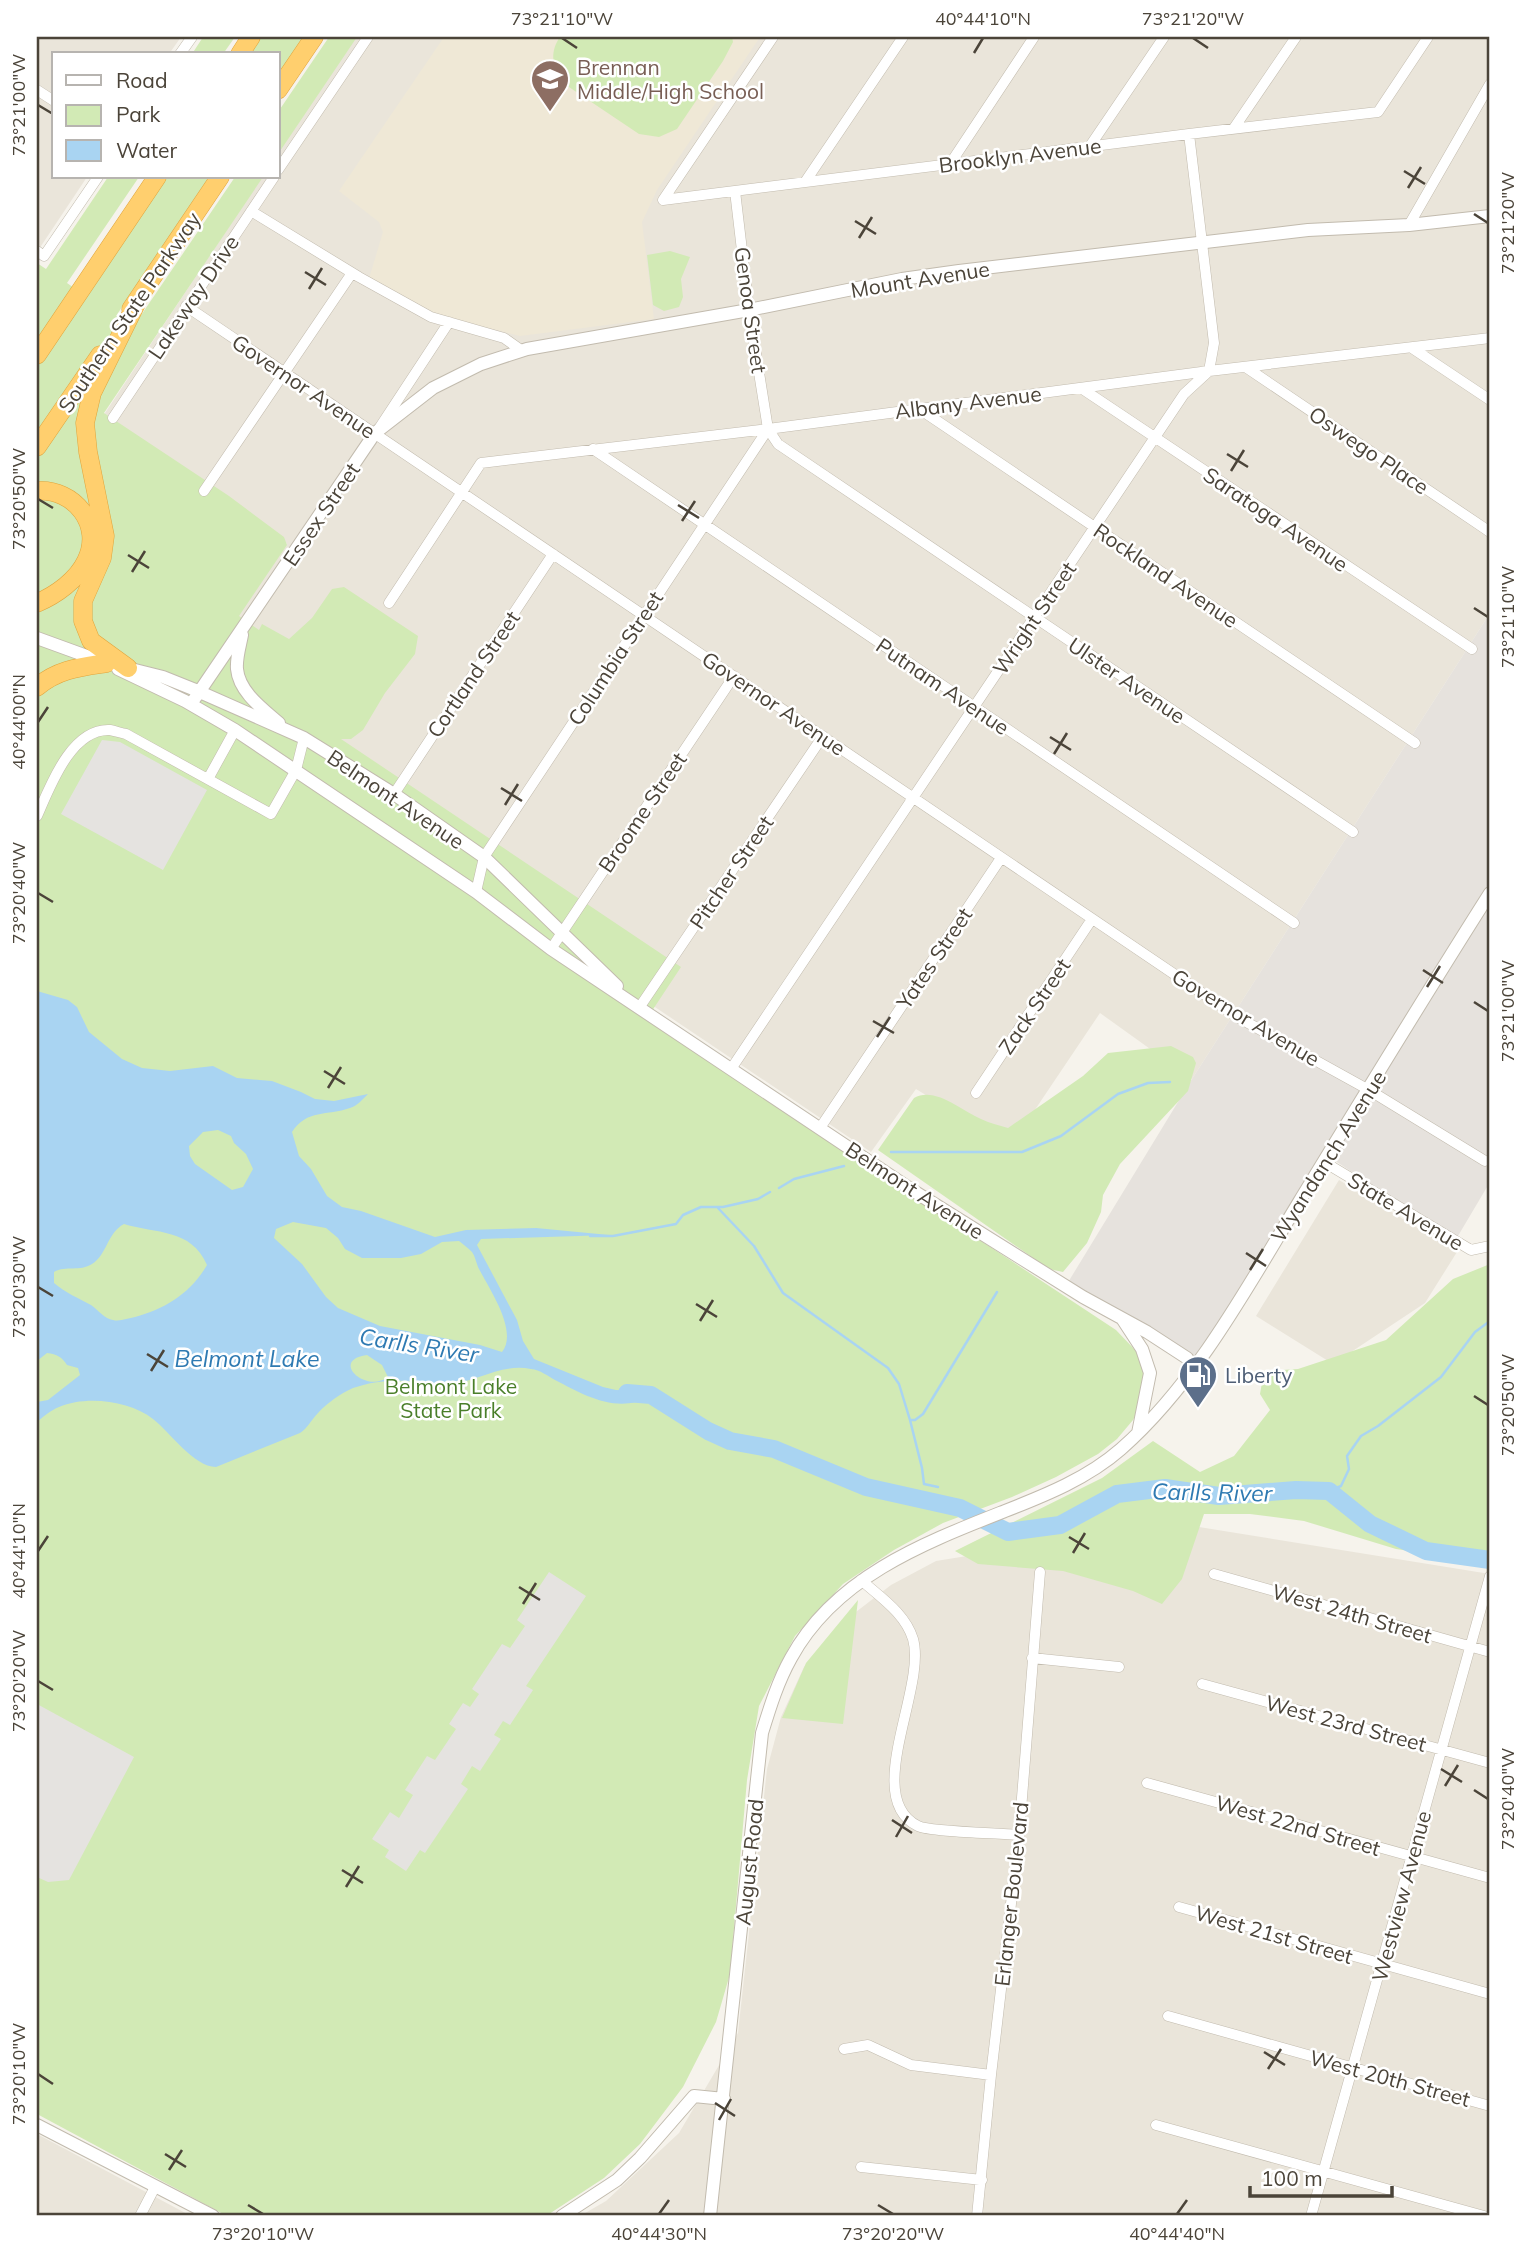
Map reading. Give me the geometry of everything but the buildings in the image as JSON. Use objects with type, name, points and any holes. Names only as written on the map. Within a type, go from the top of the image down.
[{"type":"highway","points":[[241,52],[251,37]]},
{"type":"highway","points":[[280,87],[314,37]]},
{"type":"highway","points":[[37,355],[156,178]]},
{"type":"highway","name":"Southern State Parkway","points":[[37,447],[219,178]]},
{"type":"highway","points":[[37,335],[94,271]]},
{"type":"highway","points":[[128,668],[91,641],[83,621],[83,601],[102,558],[105,536],[88,452],[85,423],[92,393],[138,300]]},
{"type":"highway","points":[[37,491],[58,493],[75,502],[87,517],[92,538],[88,558],[79,571],[62,589],[37,603]]},
{"type":"highway","points":[[37,687],[56,673],[107,663]]},
{"type":"street","points":[[181,52],[191,37]]},
{"type":"street","points":[[280,167],[368,37]]},
{"type":"street","name":"Brooklyn Avenue","points":[[773,37],[663,200],[1378,112],[1428,37]]},
{"type":"street","points":[[806,182],[903,37]]},
{"type":"street","points":[[950,164],[1034,37]]},
{"type":"street","points":[[1090,146],[1164,37]]},
{"type":"street","points":[[1234,128],[1296,37]]},
{"type":"street","points":[[1409,225],[1490,84]]},
{"type":"street","points":[[37,90],[52,100]]},
{"type":"street","points":[[1189,134],[1214,343],[1209,371]]},
{"type":"street","points":[[41,253],[97,178]]},
{"type":"street","name":"Lakeway Drive","points":[[113,418],[273,178]]},
{"type":"street","name":"Genoa Street","points":[[735,191],[749,310],[768,429]]},
{"type":"street","points":[[251,211],[430,317],[504,338],[521,350]]},
{"type":"street","name":"Mount Avenue","points":[[375,433],[433,387],[481,364],[521,350],[913,278],[1308,230],[1409,225],[1490,216]]},
{"type":"street","points":[[204,491],[352,272]]},
{"type":"street","name":"Governor Avenue","points":[[186,306],[1239,1018],[1369,1090],[1485,1161]]},
{"type":"street","name":"Essex Street","points":[[191,704],[449,323]]},
{"type":"street","name":"Albany Avenue","points":[[462,493],[481,463],[1490,338]]},
{"type":"street","points":[[1412,348],[1490,400]]},
{"type":"street","name":"Oswego Place","points":[[1247,368],[1490,533]]},
{"type":"street","name":"Wright Street","points":[[731,1069],[1184,394],[1209,371]]},
{"type":"street","name":"Saratoga Avenue","points":[[1081,388],[1472,649]]},
{"type":"street","name":"Rockland Avenue","points":[[918,408],[1415,743]]},
{"type":"street","name":"Columbia Street","points":[[476,892],[484,857],[768,429]]},
{"type":"street","name":"Ulster Avenue","points":[[768,429],[778,444],[1353,832]]},
{"type":"street","name":"Putnam Avenue","points":[[593,449],[1294,923]]},
{"type":"street","points":[[389,603],[462,493]]},
{"type":"street","name":"Cortland Street","points":[[394,794],[553,554]]},
{"type":"street","points":[[243,629],[237,659],[240,680],[252,699],[286,730]]},
{"type":"street","name":"Belmont Avenue","points":[[37,638],[107,663],[163,677],[304,738],[394,794],[484,857],[639,1008]]},
{"type":"street","name":"Belmont Avenue","points":[[107,663],[191,704],[235,730],[476,892],[551,949],[912,1190],[1083,1297],[1121,1316],[1187,1358],[1193,1367]]},
{"type":"street","name":"Broome Street","points":[[551,949],[734,676]]},
{"type":"street","points":[[208,779],[243,711]]},
{"type":"street","points":[[37,816],[69,754],[82,739],[95,732],[109,730],[126,734],[271,814],[296,770],[304,738]]},
{"type":"street","name":"Pitcher Street","points":[[639,1008],[823,736]]},
{"type":"street","name":"Yates Street","points":[[820,1128],[1001,858]]},
{"type":"street","name":"Wyandanch Avenue","points":[[980,1521],[1071,1483],[1090,1472],[1120,1450],[1155,1417],[1231,1314],[1490,893]]},
{"type":"street","name":"Zack Street","points":[[976,1093],[1092,919]]},
{"type":"street","name":"State Avenue","points":[[1324,1162],[1471,1250],[1490,1246]]},
{"type":"street","points":[[1121,1316],[1142,1349],[1150,1373],[1138,1433]]},
{"type":"street","name":"August Road","points":[[710,2216],[762,1733],[774,1696],[792,1656],[822,1615],[861,1580],[904,1555],[980,1521]]},
{"type":"street","name":"Erlanger Boulevard","points":[[977,2216],[1019,1835],[1040,1572]]},
{"type":"street","name":"West 24th Street","points":[[1214,1574],[1490,1652]]},
{"type":"street","name":"Westview Avenue","points":[[1311,2216],[1490,1576]]},
{"type":"street","points":[[861,1580],[904,1619],[913,1640],[915,1663],[893,1778],[895,1799],[905,1817],[920,1828],[1019,1835]]},
{"type":"street","points":[[1032,1658],[1119,1667]]},
{"type":"street","name":"West 23rd Street","points":[[1202,1684],[1490,1763]]},
{"type":"street","name":"West 22nd Street","points":[[1147,1783],[1490,1878]]},
{"type":"street","name":"West 21st Street","points":[[1180,1907],[1490,1994]]},
{"type":"street","name":"West 20th Street","points":[[1168,2016],[1490,2106]]},
{"type":"street","points":[[844,2049],[867,2045],[911,2064],[991,2074]]},
{"type":"street","points":[[562,2216],[617,2180],[694,2096],[724,2099]]},
{"type":"street","points":[[37,2125],[213,2216]]},
{"type":"street","points":[[1156,2125],[1484,2216]]},
{"type":"street","points":[[860,2167],[982,2180]]},
{"type":"street","points":[[139,2216],[155,2187]]},
{"type":"shaded area","points":[[37,37],[181,37],[170,52],[52,52],[52,178],[86,178],[37,252]]},
{"type":"shaded area","points":[[355,37],[1490,37],[1490,613],[1192,1079],[1100,1013],[1010,1147],[916,1089],[871,1152],[640,997],[192,682],[287,544],[204,491],[103,416],[261,178],[280,178],[280,149]]},
{"type":"shaded area","name":"Brennan Middle/High School","points":[[444,37],[760,37],[657,190],[642,222],[654,319],[520,336],[433,314],[368,282],[383,232],[379,222],[339,191]]},
{"type":"shaded area","points":[[1490,613],[1490,1182],[1455,1241],[1328,1156],[1193,1367],[1067,1284],[1192,1079]]},
{"type":"shaded area","points":[[102,740],[120,742],[207,790],[163,870],[61,814]]},
{"type":"shaded area","points":[[1339,1180],[1457,1252],[1425,1303],[1333,1364],[1256,1316]]},
{"type":"shaded area","points":[[1160,1525],[1199,1527],[1490,1574],[1490,2216],[580,2216],[606,2201],[679,2133],[738,2033],[767,1769],[781,1717],[804,1667],[839,1625],[891,1585],[936,1561]]},
{"type":"shaded area","points":[[549,1572],[586,1596],[526,1686],[533,1690],[510,1725],[503,1721],[494,1735],[501,1739],[480,1771],[472,1766],[461,1784],[468,1789],[425,1853],[420,1850],[406,1871],[385,1857],[389,1850],[372,1839],[390,1812],[399,1818],[413,1795],[405,1790],[427,1756],[435,1760],[456,1729],[449,1724],[463,1703],[470,1707],[479,1694],[472,1689],[502,1644],[510,1648],[525,1626],[517,1620]]},
{"type":"shaded area","points":[[37,1704],[134,1757],[69,1880],[48,1882],[37,1877]]},
{"type":"shaded area","points":[[37,2134],[191,2216],[37,2216]]},
{"type":"green space","points":[[203,37],[235,37],[224,52],[193,52]]},
{"type":"green space","points":[[261,37],[304,37],[280,71],[280,52],[250,52]]},
{"type":"green space","points":[[329,37],[357,37],[280,151],[280,109]]},
{"type":"green space","points":[[560,37],[732,37],[733,42],[677,129],[659,137],[639,134],[557,79],[554,52]]},
{"type":"green space","name":"Belmont Lake State Park","points":[[107,178],[138,178],[67,283],[87,297],[166,178],[208,178],[116,316],[133,327],[234,178],[262,178],[104,413],[229,496],[284,537],[287,545],[239,616],[259,630],[262,624],[289,639],[312,618],[332,589],[344,587],[418,636],[415,654],[385,693],[363,730],[351,739],[341,739],[681,967],[646,1020],[1116,1330],[1136,1351],[1145,1375],[1142,1403],[1133,1420],[1117,1439],[1098,1454],[1012,1497],[943,1523],[894,1550],[843,1584],[795,1636],[759,1706],[747,1780],[730,1974],[716,2022],[683,2087],[640,2144],[604,2178],[546,2216],[227,2216],[37,2114],[37,263],[46,269]]},
{"type":"green space","points":[[670,251],[690,257],[681,279],[683,297],[679,307],[664,311],[653,305],[647,255]]},
{"type":"green space","points":[[1171,1046],[1193,1057],[1196,1063],[1188,1091],[1120,1164],[1103,1195],[1101,1212],[1087,1243],[1063,1272],[1049,1269],[878,1150],[914,1098],[922,1095],[939,1097],[984,1120],[1008,1128],[1083,1076],[1108,1053]]},
{"type":"green space","points":[[1490,1264],[1490,1563],[1396,1549],[1304,1521],[1250,1514],[1204,1514],[1182,1579],[1162,1604],[1133,1591],[1063,1571],[978,1564],[955,1551],[1102,1478],[1153,1441],[1200,1472],[1234,1456],[1270,1410],[1260,1394],[1264,1371],[1298,1369],[1386,1340],[1453,1279]]},
{"type":"green space","points":[[858,1600],[843,1724],[782,1718],[806,1663]]},
{"type":"water","name":"Belmont Lake","points":[[37,991],[68,1000],[77,1007],[89,1032],[122,1059],[142,1068],[170,1071],[213,1066],[237,1078],[272,1081],[315,1099],[334,1101],[368,1094],[353,1107],[311,1116],[292,1132],[299,1156],[311,1169],[327,1196],[342,1207],[435,1237],[466,1230],[536,1228],[609,1235],[481,1239],[477,1245],[517,1320],[523,1341],[534,1359],[603,1387],[652,1391],[644,1400],[626,1404],[605,1402],[584,1395],[538,1371],[520,1368],[500,1370],[448,1385],[376,1382],[353,1388],[329,1402],[300,1433],[216,1467],[191,1455],[144,1413],[121,1404],[95,1401],[70,1403],[53,1410],[37,1422],[37,1402],[48,1400],[80,1375],[78,1368],[67,1365],[54,1354],[47,1353],[37,1361]],"holes":[[[218,1130],[231,1136],[234,1143],[246,1154],[253,1169],[243,1187],[232,1190],[195,1164],[190,1156],[189,1146],[203,1132]],[[293,1222],[326,1228],[338,1238],[345,1249],[362,1258],[401,1258],[421,1254],[442,1242],[459,1241],[473,1254],[505,1321],[507,1333],[502,1352],[480,1345],[380,1326],[338,1308],[326,1297],[302,1264],[274,1238],[276,1229]],[[124,1224],[182,1238],[192,1244],[207,1265],[185,1292],[167,1304],[135,1317],[118,1321],[110,1319],[54,1283],[54,1272],[92,1264],[118,1228]],[[367,1355],[382,1365],[388,1377],[379,1381],[362,1379],[351,1369],[351,1363],[356,1358]]]},
{"type":"waterway","points":[[891,1152],[1022,1152],[1061,1136],[1118,1094],[1148,1083],[1170,1082]]},
{"type":"waterway","points":[[779,1188],[794,1179],[844,1166]]},
{"type":"waterway","points":[[590,1236],[613,1236],[676,1224],[683,1215],[701,1207],[723,1207],[758,1199],[770,1192]]},
{"type":"waterway","points":[[718,1208],[754,1246],[783,1293],[888,1368],[899,1384],[910,1420],[923,1414],[997,1292]]},
{"type":"waterway","points":[[1329,1491],[1341,1486],[1349,1469],[1347,1456],[1361,1436],[1441,1377],[1475,1332],[1490,1321]]},
{"type":"waterway","name":"Carlls River","points":[[627,1393],[651,1395],[708,1431],[730,1441],[774,1449],[866,1487],[960,1508],[1008,1532],[1060,1525],[1117,1494],[1165,1488],[1219,1496],[1296,1490],[1329,1491],[1370,1524],[1426,1551],[1490,1560]]},
{"type":"waterway","points":[[910,1420],[924,1484],[938,1487]]},
{"type":"place","name":"Brennan Middle/High School","points":[[550,113]]},
{"type":"place","name":"Liberty","points":[[1198,1409]]}]
